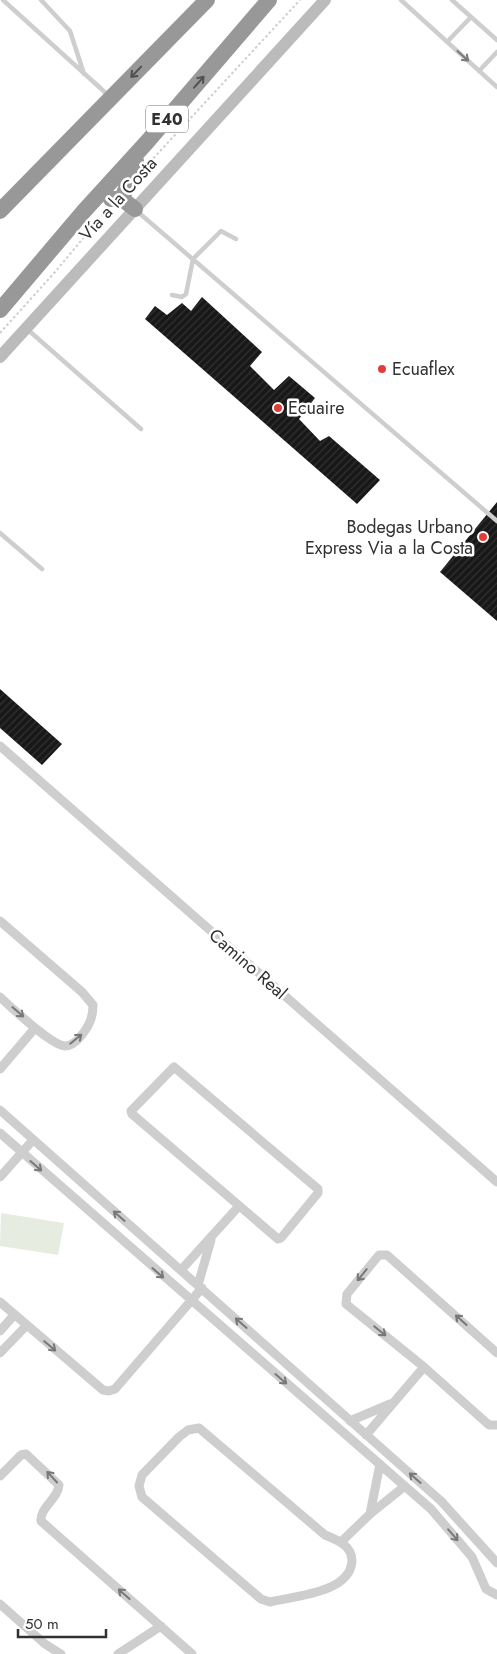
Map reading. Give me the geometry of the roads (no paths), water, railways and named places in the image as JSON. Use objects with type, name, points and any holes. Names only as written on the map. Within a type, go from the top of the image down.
[{"type":"highway","points":[[0,211],[207,0]]},
{"type":"highway","name":"Vía a la Costa","points":[[0,310],[62,236],[147,142],[269,0]]},
{"type":"highway","points":[[122,199],[132,170],[147,142]]},
{"type":"highway","points":[[0,224],[35,175]]},
{"type":"highway","points":[[84,211],[106,201],[122,199],[135,209]]},
{"type":"highway","points":[[0,297],[62,236]]},
{"type":"street","name":"Vía a la Costa","points":[[0,357],[325,0]]},
{"type":"street","name":"Camino Real","points":[[0,746],[497,1182]]},
{"type":"street","points":[[0,921],[82,992],[93,1005],[93,1018],[77,1042],[66,1046],[57,1044],[35,1028],[0,997]]},
{"type":"street","points":[[0,1075],[2,1067],[35,1028]]},
{"type":"street","points":[[174,1067],[318,1189],[318,1193],[278,1239],[239,1206],[131,1112],[174,1067]]},
{"type":"street","points":[[0,1110],[441,1501],[497,1563]]},
{"type":"street","points":[[0,1133],[431,1510],[472,1557],[486,1589],[497,1595]]},
{"type":"street","points":[[0,1177],[33,1140]]},
{"type":"street","points":[[181,1270],[239,1206]]},
{"type":"street","points":[[0,1302],[103,1390],[109,1391],[115,1389],[200,1287],[212,1236]]},
{"type":"street","points":[[497,1353],[387,1255],[379,1255],[347,1294],[346,1304],[424,1367],[489,1425],[497,1425]]},
{"type":"street","points":[[0,1331],[14,1315]]},
{"type":"street","points":[[0,1353],[26,1326]]},
{"type":"street","points":[[366,1435],[424,1367]]},
{"type":"street","points":[[350,1421],[393,1403]]},
{"type":"street","points":[[200,1428],[325,1535],[341,1542],[350,1551],[352,1560],[347,1576],[334,1587],[270,1602],[261,1599],[142,1497],[139,1486],[142,1475],[179,1437],[188,1430],[200,1428]]},
{"type":"street","points":[[0,1476],[21,1455],[26,1454],[32,1457],[59,1485],[57,1493],[42,1513],[41,1521],[192,1654]]},
{"type":"street","points":[[370,1514],[380,1464]]},
{"type":"street","points":[[341,1542],[370,1514],[405,1486]]},
{"type":"street","points":[[431,1510],[441,1501]]},
{"type":"street","points":[[0,1604],[45,1644],[61,1654]]},
{"type":"street","points":[[118,1654],[161,1626]]},
{"type":"lane","points":[[3,0],[111,98]]},
{"type":"lane","points":[[41,0],[70,30],[85,75]]},
{"type":"lane","points":[[400,0],[497,87]]},
{"type":"lane","points":[[452,0],[497,40]]},
{"type":"lane","points":[[447,42],[471,17]]},
{"type":"lane","points":[[480,71],[497,52]]},
{"type":"lane","points":[[135,209],[497,521]]},
{"type":"lane","points":[[172,294],[182,297],[186,294],[193,259],[221,231],[236,239]]},
{"type":"lane","points":[[26,328],[142,429]]},
{"type":"lane","points":[[0,533],[42,569]]},
{"type":"place","name":"Ecuaflex","points":[[382,369]]},
{"type":"place","name":"Ecuaire","points":[[278,408]]},
{"type":"place","name":"Bodegas Urbano Express Via a la Costa","points":[[483,537]]}]
